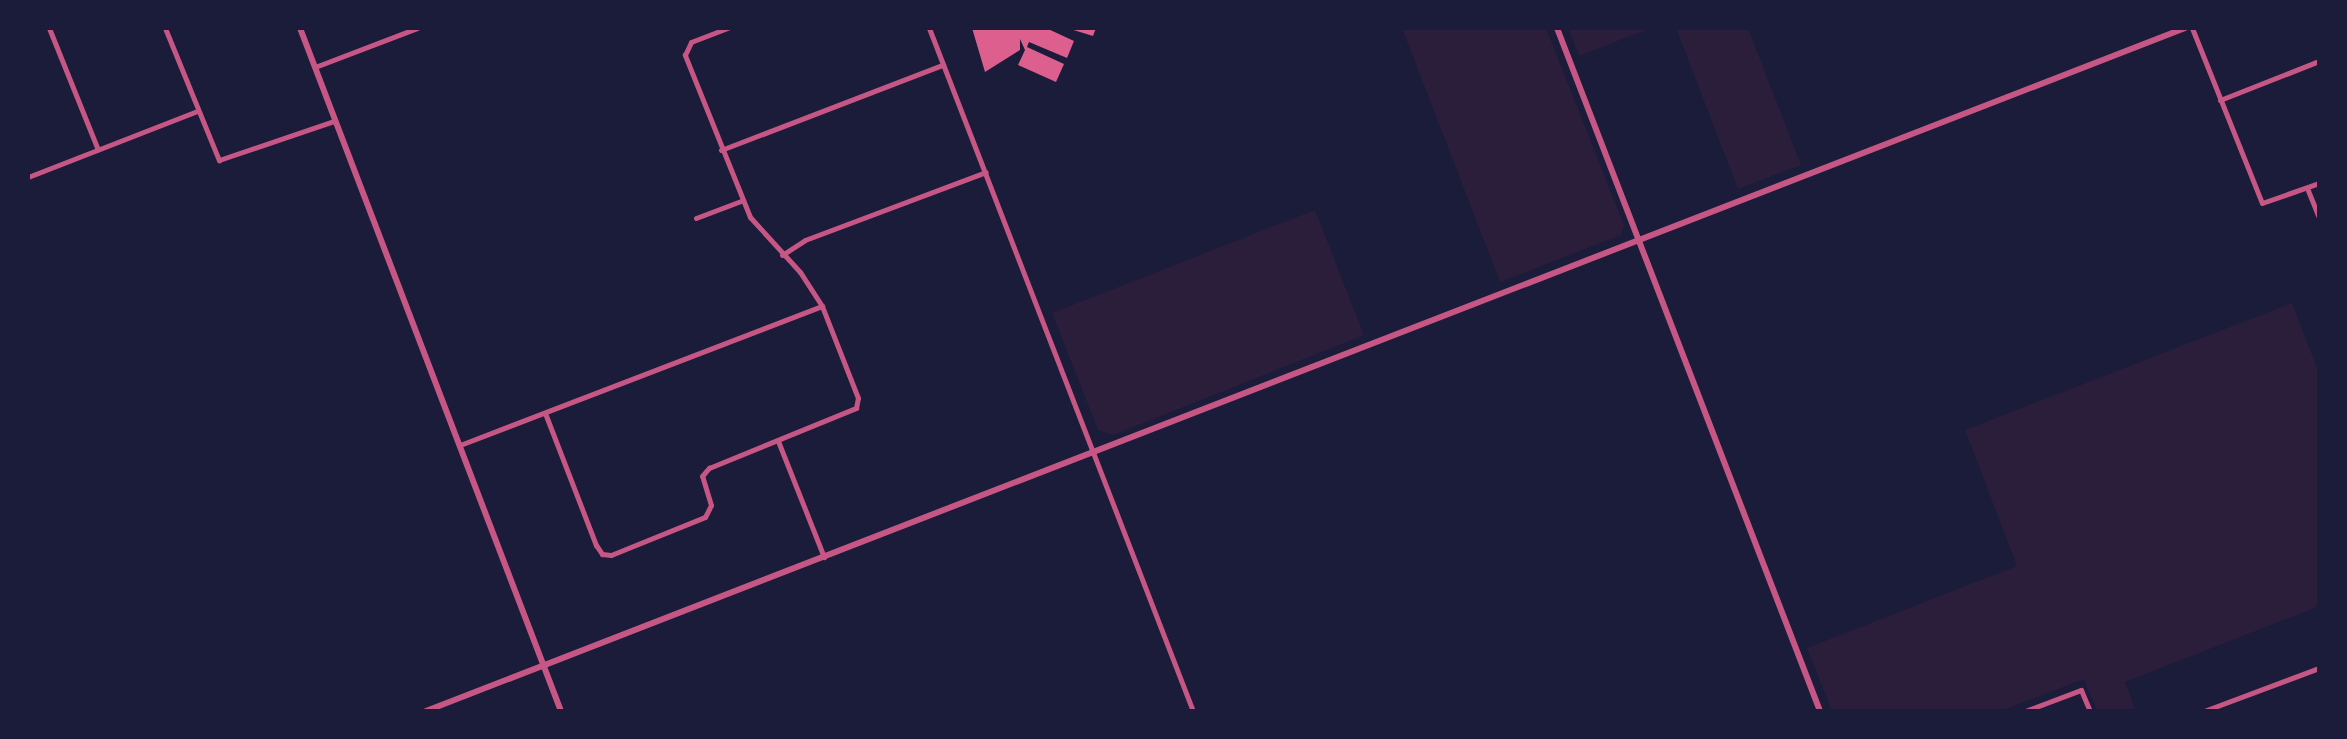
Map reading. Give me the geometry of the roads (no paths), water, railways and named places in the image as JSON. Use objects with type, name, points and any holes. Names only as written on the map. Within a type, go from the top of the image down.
[{"type":"street","points":[[49,28],[98,150]]},
{"type":"street","points":[[165,28],[219,160],[334,121]]},
{"type":"street","points":[[300,28],[561,711]]},
{"type":"street","points":[[315,67],[417,28]]},
{"type":"street","points":[[545,413],[602,554],[705,517],[711,505],[701,484],[709,468],[856,408],[858,398],[822,306],[782,255],[761,234],[741,201],[686,48],[727,28]]},
{"type":"street","points":[[929,28],[1193,711]]},
{"type":"street","points":[[1557,28],[1820,711]]},
{"type":"street","points":[[426,711],[2185,28]]},
{"type":"street","points":[[2192,28],[2262,203],[2319,183]]},
{"type":"street","points":[[2220,100],[2319,61]]},
{"type":"street","points":[[721,150],[943,65]]},
{"type":"street","points":[[28,177],[197,111]]},
{"type":"street","points":[[782,255],[805,240],[986,172]]},
{"type":"street","points":[[2307,188],[2319,218]]},
{"type":"street","points":[[696,218],[741,201]]},
{"type":"street","points":[[460,445],[822,306]]},
{"type":"street","points":[[778,441],[824,558]]},
{"type":"street","points":[[2204,711],[2319,668]]},
{"type":"street","points":[[2025,711],[2081,690],[2090,711]]}]
